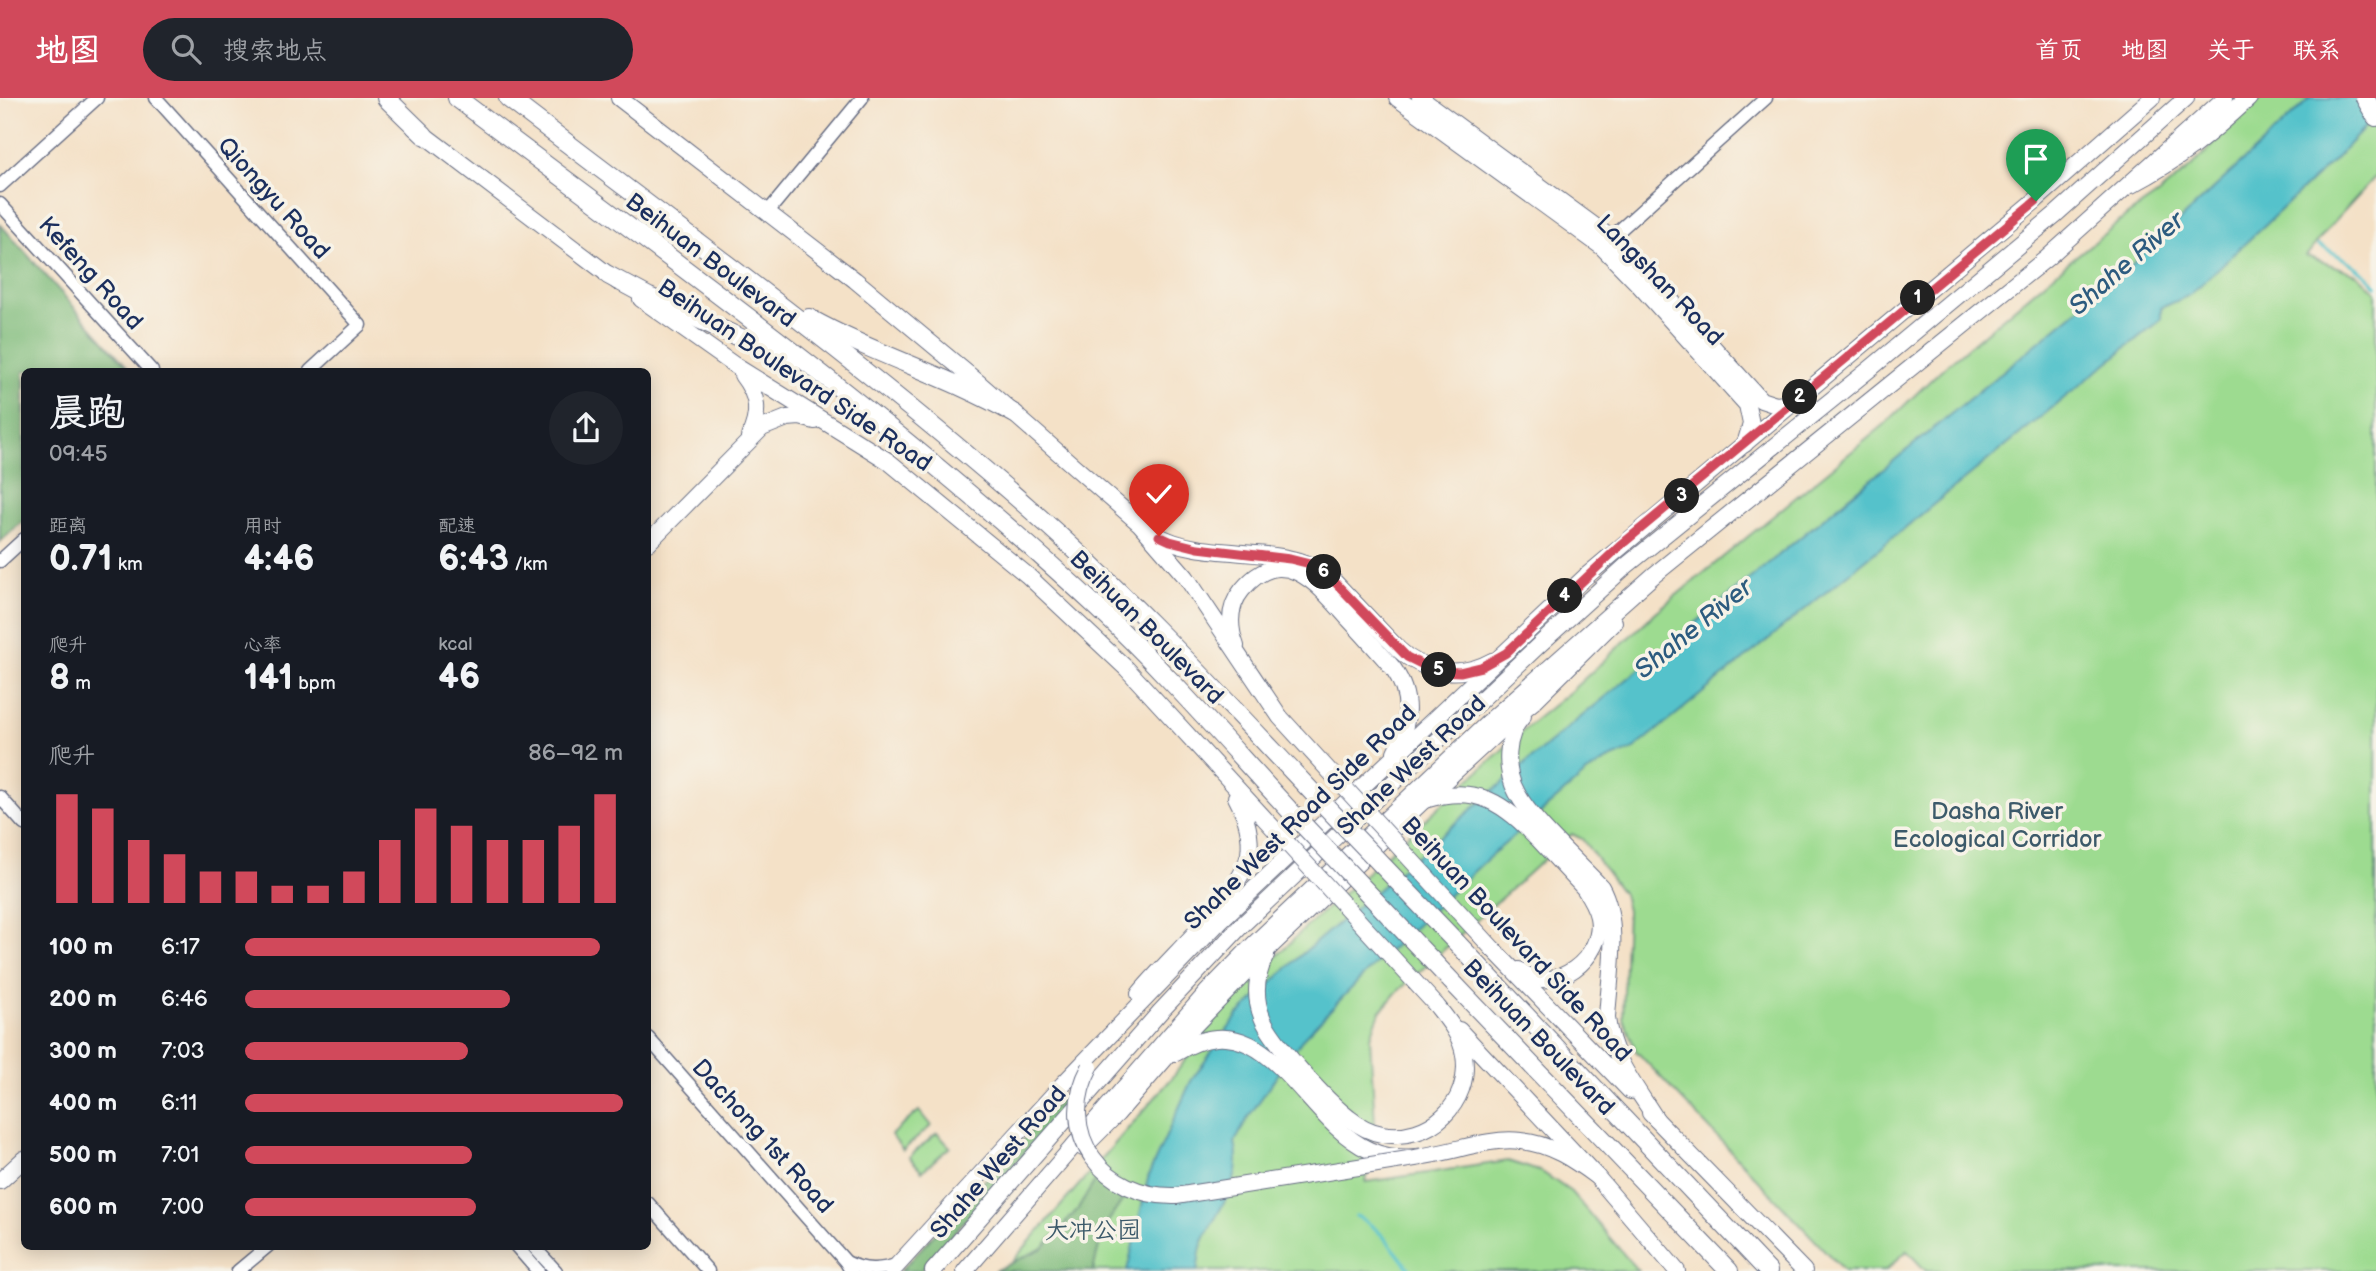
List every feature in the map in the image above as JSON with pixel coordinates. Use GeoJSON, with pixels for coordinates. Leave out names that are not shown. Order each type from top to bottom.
{"type":"FeatureCollection","features":[{"type":"Feature","properties":{"kind":"highway"},"geometry":{"type":"LineString","coordinates":[[386,98],[424,135]]}},
{"type":"Feature","properties":{"kind":"highway","name":"Beihuan Boulevard"},"geometry":{"type":"LineString","coordinates":[[457,98],[828,379],[965,491],[1100,610],[1166,676],[1293,814],[1729,1271]]}},
{"type":"Feature","properties":{"kind":"highway","name":"Beihuan Boulevard"},"geometry":{"type":"LineString","coordinates":[[508,98],[871,377],[1031,510],[1182,655],[1768,1271]]}},
{"type":"Feature","properties":{"kind":"highway"},"geometry":{"type":"LineString","coordinates":[[2131,184],[2192,148],[2248,98]]}},
{"type":"Feature","properties":{"kind":"highway"},"geometry":{"type":"LineString","coordinates":[[2365,98],[2376,117]]}},
{"type":"Feature","properties":{"kind":"highway"},"geometry":{"type":"LineString","coordinates":[[608,275],[649,297],[828,379]]}},
{"type":"Feature","properties":{"kind":"highway"},"geometry":{"type":"LineString","coordinates":[[744,279],[825,327],[966,387],[1015,414]]}},
{"type":"Feature","properties":{"kind":"main road","name":"Beihuan Boulevard Side Road"},"geometry":{"type":"LineString","coordinates":[[378,98],[608,275],[737,367],[838,428],[908,476],[1027,575],[1127,669],[1597,1177],[1677,1271]]}},
{"type":"Feature","properties":{"kind":"main road","name":"Beihuan Boulevard Side Road"},"geometry":{"type":"LineString","coordinates":[[619,98],[855,280],[1015,414],[1140,524],[1186,577],[1280,717],[1493,949],[1804,1271]]}},
{"type":"Feature","properties":{"kind":"main road","name":"Langshan Road"},"geometry":{"type":"LineString","coordinates":[[1397,98],[1602,247],[1747,405],[1751,424],[1745,444]]}},
{"type":"Feature","properties":{"kind":"main road","name":"Langshan Road"},"geometry":{"type":"LineString","coordinates":[[1420,98],[1611,238],[1649,276],[1754,394],[1771,404],[1793,403]]}},
{"type":"Feature","properties":{"kind":"main road","name":"Shahe West Road Side Road"},"geometry":{"type":"LineString","coordinates":[[895,1267],[1063,1084],[1122,1026],[1221,920],[1602,562],[2036,201],[2152,98]]}},
{"type":"Feature","properties":{"kind":"main road","name":"Shahe West Road"},"geometry":{"type":"LineString","coordinates":[[933,1271],[1160,1012],[1240,927],[1528,654],[1642,553],[1839,394],[2097,179],[2186,98]]}},
{"type":"Feature","properties":{"kind":"main road"},"geometry":{"type":"LineString","coordinates":[[2156,162],[2171,138],[2211,98]]}},
{"type":"Feature","properties":{"kind":"main road","name":"Shahe West Road"},"geometry":{"type":"LineString","coordinates":[[965,1271],[1177,1025],[1254,944],[1493,718],[1654,575],[2047,257],[2225,98]]}},
{"type":"Feature","properties":{"kind":"main road"},"geometry":{"type":"LineString","coordinates":[[1928,354],[1954,322],[2010,275],[2011,269],[2007,263],[1994,263]]}},
{"type":"Feature","properties":{"kind":"main road"},"geometry":{"type":"LineString","coordinates":[[1864,342],[1979,277]]}},
{"type":"Feature","properties":{"kind":"main road"},"geometry":{"type":"LineString","coordinates":[[737,367],[750,384],[758,407],[747,442]]}},
{"type":"Feature","properties":{"kind":"main road"},"geometry":{"type":"LineString","coordinates":[[651,540],[762,428],[787,418],[800,417],[838,428]]}},
{"type":"Feature","properties":{"kind":"main road"},"geometry":{"type":"LineString","coordinates":[[1642,553],[1722,463]]}},
{"type":"Feature","properties":{"kind":"main road"},"geometry":{"type":"LineString","coordinates":[[1140,524],[1170,541],[1184,545],[1299,561],[1319,568],[1323,580],[1392,654],[1401,679],[1408,706],[1407,722],[1386,766]]}},
{"type":"Feature","properties":{"kind":"main road"},"geometry":{"type":"LineString","coordinates":[[1244,664],[1232,631],[1231,617],[1234,602],[1248,584],[1269,570],[1284,569],[1323,580]]}},
{"type":"Feature","properties":{"kind":"main road"},"geometry":{"type":"LineString","coordinates":[[1036,1189],[1093,1139],[1271,946],[1423,801],[1533,702],[1602,635],[1654,575]]}},
{"type":"Feature","properties":{"kind":"main road"},"geometry":{"type":"LineString","coordinates":[[1392,654],[1407,657],[1429,668],[1451,671],[1481,667],[1506,653]]}},
{"type":"Feature","properties":{"kind":"main road"},"geometry":{"type":"LineString","coordinates":[[1493,949],[1523,974],[1537,978],[1559,976],[1577,967],[1592,950],[1598,928],[1589,884],[1517,794],[1511,776],[1508,759],[1514,730],[1533,702]]}},
{"type":"Feature","properties":{"kind":"main road"},"geometry":{"type":"LineString","coordinates":[[1063,1084],[1157,972],[1238,882],[1249,853],[1248,823],[1222,774]]}},
{"type":"Feature","properties":{"kind":"main road"},"geometry":{"type":"LineString","coordinates":[[1423,801],[1448,794],[1482,797],[1507,808],[1606,897],[1612,920],[1607,1018],[1611,1041],[1656,1119]]}},
{"type":"Feature","properties":{"kind":"main road"},"geometry":{"type":"LineString","coordinates":[[1271,946],[1261,965],[1258,980],[1258,1002],[1265,1025],[1273,1038],[1352,1120],[1372,1132],[1404,1135],[1424,1130],[1434,1125],[1451,1109],[1461,1091],[1465,1079],[1464,1054],[1454,1028],[1436,1005]]}},
{"type":"Feature","properties":{"kind":"main road"},"geometry":{"type":"LineString","coordinates":[[1122,1026],[1090,1067],[1084,1080],[1079,1100],[1081,1133],[1100,1168],[1133,1190],[1176,1196],[1421,1157],[1505,1140],[1536,1143],[1565,1155],[1597,1177]]}},
{"type":"Feature","properties":{"kind":"main road"},"geometry":{"type":"LineString","coordinates":[[1162,1062],[1198,1041],[1221,1037],[1254,1046],[1274,1060],[1349,1139],[1385,1156],[1421,1157]]}},
{"type":"Feature","properties":{"kind":"main road"},"geometry":{"type":"LineString","coordinates":[[0,1167],[21,1148]]}},
{"type":"Feature","properties":{"kind":"main road"},"geometry":{"type":"LineString","coordinates":[[0,1181],[21,1162]]}},
{"type":"Feature","properties":{"kind":"street"},"geometry":{"type":"LineString","coordinates":[[0,186],[97,98]]}},
{"type":"Feature","properties":{"kind":"street","name":"Qiongyu Road"},"geometry":{"type":"LineString","coordinates":[[156,98],[360,326],[313,368]]}},
{"type":"Feature","properties":{"kind":"street"},"geometry":{"type":"LineString","coordinates":[[767,213],[862,98]]}},
{"type":"Feature","properties":{"kind":"street"},"geometry":{"type":"LineString","coordinates":[[1611,238],[1766,98]]}},
{"type":"Feature","properties":{"kind":"street","name":"Kefeng Road"},"geometry":{"type":"LineString","coordinates":[[0,204],[149,368]]}},
{"type":"Feature","properties":{"kind":"street"},"geometry":{"type":"LineString","coordinates":[[0,561],[21,542]]}},
{"type":"Feature","properties":{"kind":"street"},"geometry":{"type":"LineString","coordinates":[[0,797],[21,821]]}},
{"type":"Feature","properties":{"kind":"street","name":"Dachong 1st Road"},"geometry":{"type":"LineString","coordinates":[[651,1041],[849,1266],[873,1270],[895,1267]]}},
{"type":"Feature","properties":{"kind":"street"},"geometry":{"type":"LineString","coordinates":[[651,1206],[708,1271]]}},
{"type":"Feature","properties":{"kind":"street"},"geometry":{"type":"LineString","coordinates":[[238,1271],[263,1250]]}},
{"type":"Feature","properties":{"kind":"street"},"geometry":{"type":"LineString","coordinates":[[520,1250],[538,1271]]}},
{"type":"Feature","properties":{"kind":"street"},"geometry":{"type":"LineString","coordinates":[[537,1250],[555,1271]]}},
{"type":"Feature","properties":{"kind":"green space","name":"Dasha River Ecological Corridor"},"geometry":{"type":"Polygon","coordinates":[[[2260,98],[2376,98],[2376,176],[2306,256],[2357,274],[2376,292],[2376,1271],[1926,1271],[1907,1251],[1885,1271],[1844,1271],[1636,1051],[1623,1018],[1627,911],[1623,894],[1582,839],[1572,834],[1396,993],[1380,1012],[1370,1038],[1375,1124],[1366,1182],[1508,1161],[1542,1172],[1571,1192],[1638,1271],[1004,1271],[1172,1078],[1211,1025],[1304,929],[1656,612],[1884,425],[1941,370],[2070,261],[2190,168],[2260,98]]]}},
{"type":"Feature","properties":{"kind":"green space"},"geometry":{"type":"Polygon","coordinates":[[[0,224],[128,368],[21,368],[21,523],[0,542],[0,224]]]}},
{"type":"Feature","properties":{"kind":"green space"},"geometry":{"type":"Polygon","coordinates":[[[1076,1083],[1072,1100],[920,1271],[900,1271],[1076,1083]]]}},
{"type":"Feature","properties":{"kind":"green space"},"geometry":{"type":"Polygon","coordinates":[[[919,1111],[931,1126],[903,1150],[891,1135],[919,1111]]]}},
{"type":"Feature","properties":{"kind":"green space"},"geometry":{"type":"Polygon","coordinates":[[[937,1133],[950,1147],[922,1171],[909,1157],[937,1133]]]}},
{"type":"Feature","properties":{"kind":"green space","name":"大冲公园"},"geometry":{"type":"Polygon","coordinates":[[[1096,1179],[1126,1195],[1103,1229],[1093,1271],[994,1271],[1043,1248],[1078,1209],[1096,1179]]]}},
{"type":"Feature","properties":{"kind":"water","name":"Shahe River"},"geometry":{"type":"Polygon","coordinates":[[[2311,98],[2376,98],[2376,116],[2333,161],[2190,295],[2161,308],[2161,319],[1634,749],[1605,761],[1584,775],[1485,861],[1373,966],[1304,1037],[1249,1116],[1235,1142],[1237,1157],[1233,1184],[1202,1244],[1197,1271],[1127,1271],[1149,1174],[1191,1081],[1238,1015],[1302,954],[1548,744],[2124,272],[2311,98]]]}},
{"type":"Feature","properties":{"kind":"waterway"},"geometry":{"type":"LineString","coordinates":[[2319,245],[2357,268],[2376,286]]}},
{"type":"Feature","properties":{"kind":"waterway"},"geometry":{"type":"LineString","coordinates":[[1356,1216],[1380,1233],[1411,1271]]}},
{"type":"Feature","properties":{"kind":"route"},"geometry":{"type":"LineString","coordinates":[[1159,536],[1198,548],[1290,559],[1310,564],[1328,575],[1398,649],[1418,664],[1440,671],[1460,672],[1481,667],[1506,653],[1621,545],[2036,201]]}}]}
